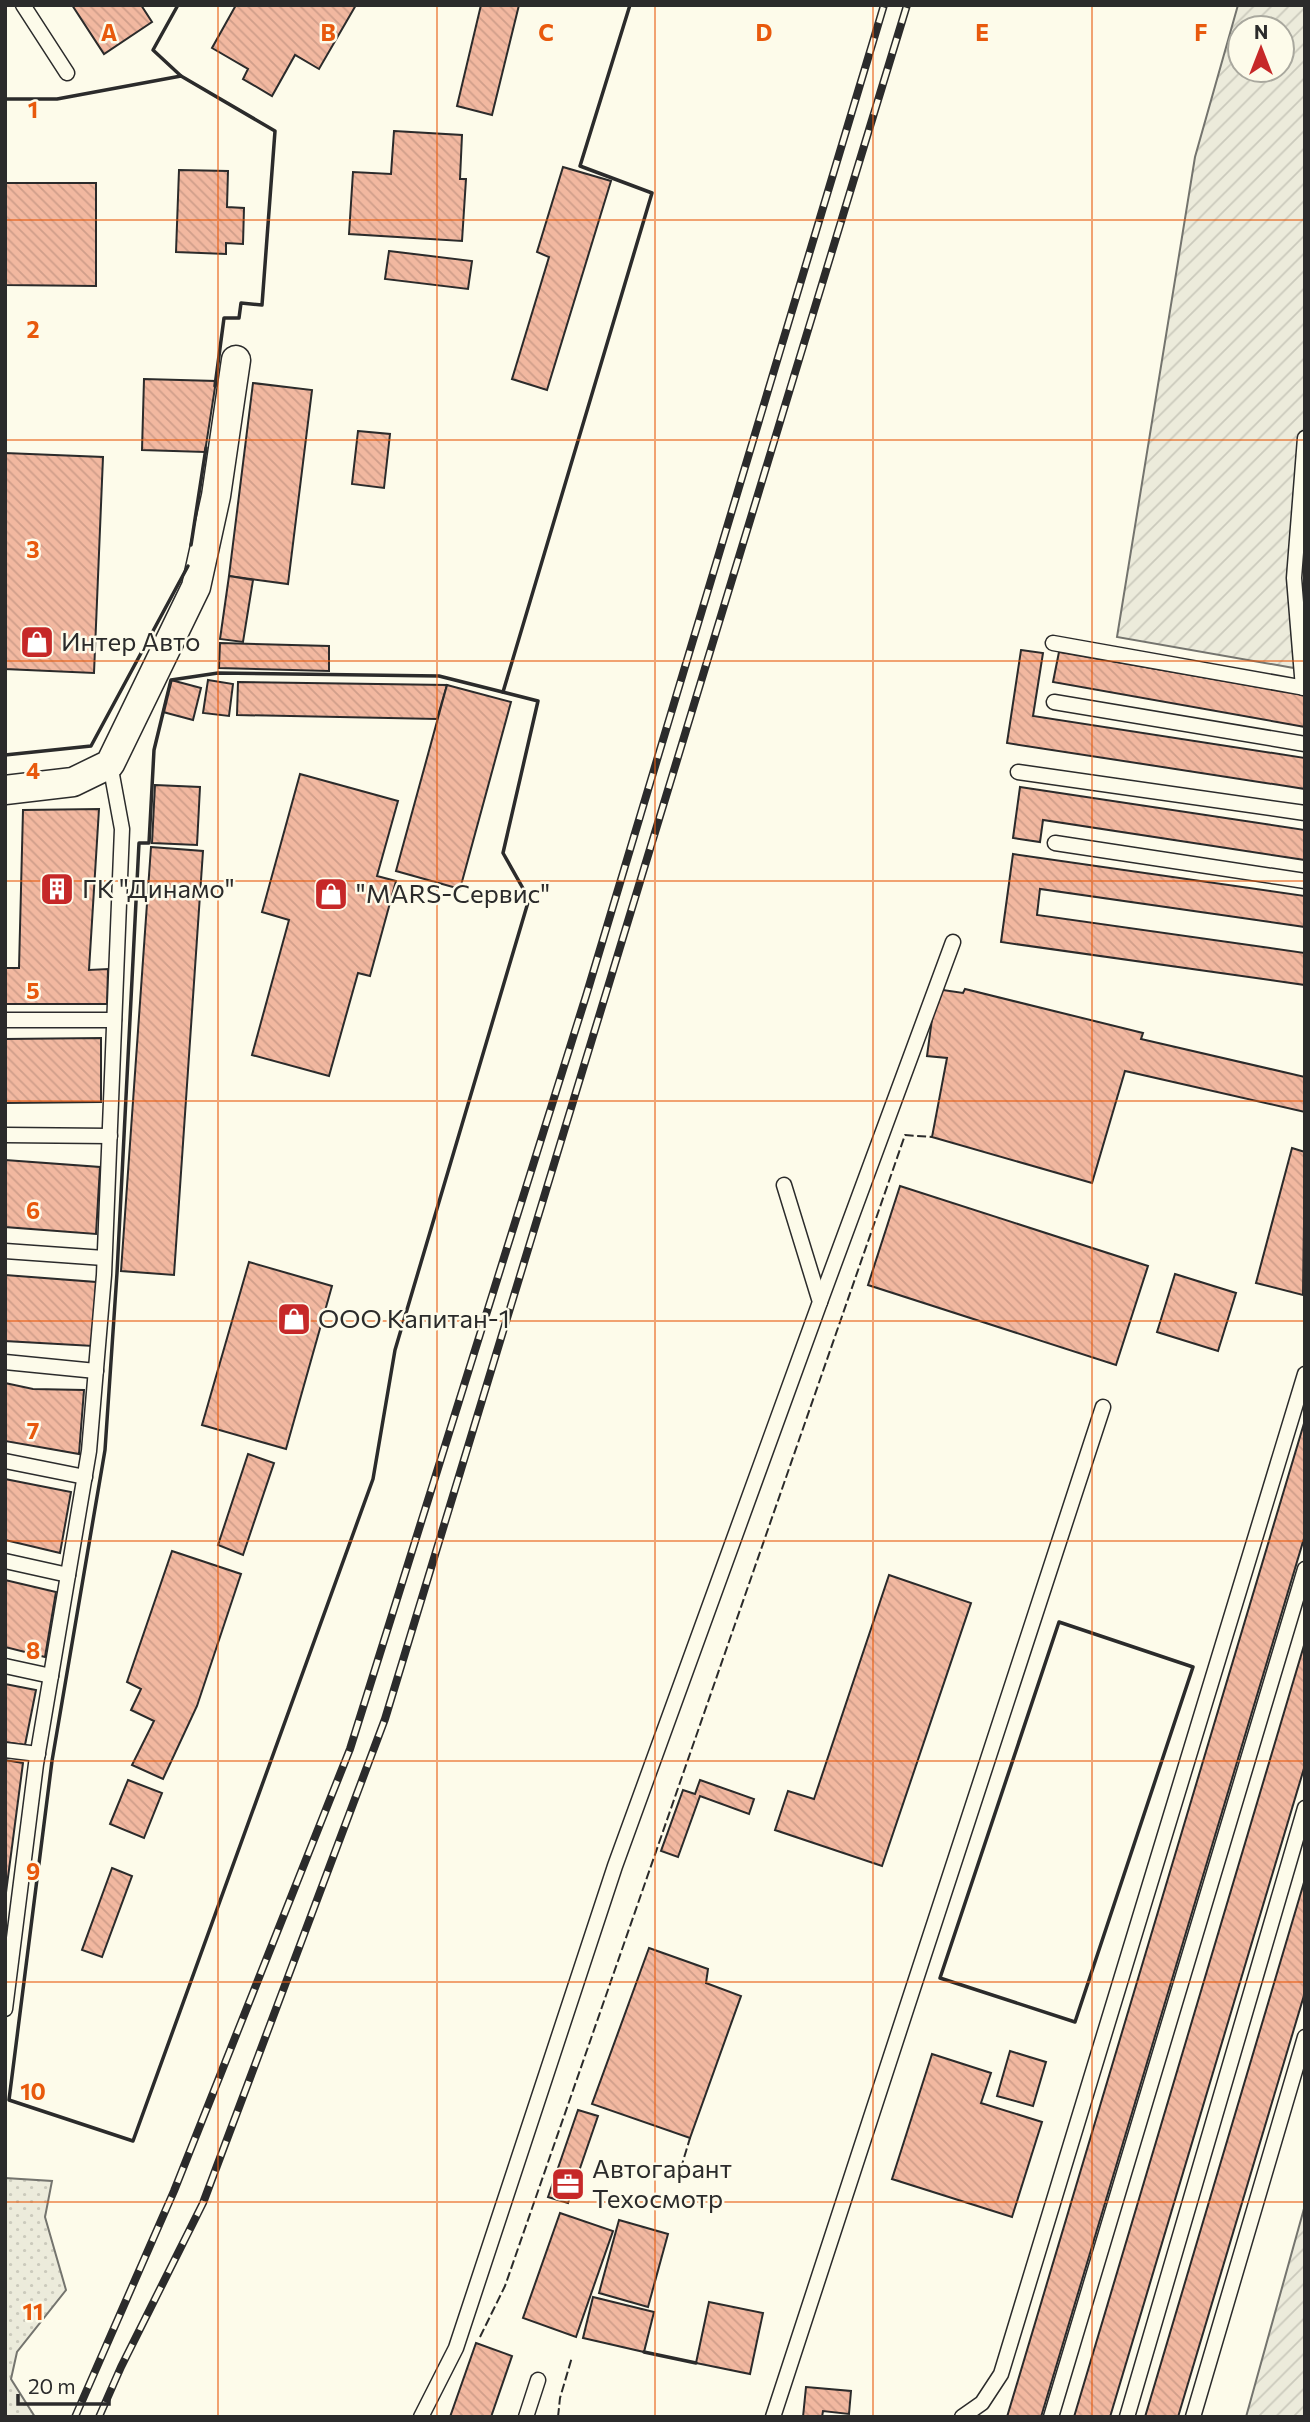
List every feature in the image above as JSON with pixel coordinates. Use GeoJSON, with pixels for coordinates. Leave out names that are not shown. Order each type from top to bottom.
{"type":"FeatureCollection","features":[{"type":"Feature","properties":{"kind":"street"},"geometry":{"type":"LineString","coordinates":[[5,790],[73,782],[110,764],[196,587],[216,496],[236,360]]}},
{"type":"Feature","properties":{"kind":"lane"},"geometry":{"type":"LineString","coordinates":[[23,5],[67,73]]}},
{"type":"Feature","properties":{"kind":"lane"},"geometry":{"type":"LineString","coordinates":[[1053,643],[1304,688],[1294,578],[1305,438]]}},
{"type":"Feature","properties":{"kind":"lane"},"geometry":{"type":"LineString","coordinates":[[1054,702],[1305,744]]}},
{"type":"Feature","properties":{"kind":"lane"},"geometry":{"type":"LineString","coordinates":[[5,2009],[38,1754],[89,1451],[96,1371],[110,1136],[122,829],[110,764]]}},
{"type":"Feature","properties":{"kind":"lane"},"geometry":{"type":"LineString","coordinates":[[1018,772],[1305,813]]}},
{"type":"Feature","properties":{"kind":"lane"},"geometry":{"type":"LineString","coordinates":[[1055,844],[1305,881]]}},
{"type":"Feature","properties":{"kind":"lane"},"geometry":{"type":"LineString","coordinates":[[421,2417],[456,2348],[615,1866],[953,942]]}},
{"type":"Feature","properties":{"kind":"lane"},"geometry":{"type":"LineString","coordinates":[[5,1020],[114,1020]]}},
{"type":"Feature","properties":{"kind":"lane"},"geometry":{"type":"LineString","coordinates":[[5,1135],[110,1136]]}},
{"type":"Feature","properties":{"kind":"lane"},"geometry":{"type":"LineString","coordinates":[[784,1185],[820,1302]]}},
{"type":"Feature","properties":{"kind":"lane"},"geometry":{"type":"LineString","coordinates":[[5,1251],[104,1258]]}},
{"type":"Feature","properties":{"kind":"lane"},"geometry":{"type":"LineString","coordinates":[[5,1363],[96,1371]]}},
{"type":"Feature","properties":{"kind":"lane"},"geometry":{"type":"LineString","coordinates":[[962,2417],[982,2403],[1001,2374],[1305,1374]]}},
{"type":"Feature","properties":{"kind":"lane"},"geometry":{"type":"LineString","coordinates":[[773,2417],[1103,1407]]}},
{"type":"Feature","properties":{"kind":"lane"},"geometry":{"type":"LineString","coordinates":[[5,1461],[85,1477]]}},
{"type":"Feature","properties":{"kind":"lane"},"geometry":{"type":"LineString","coordinates":[[5,1561],[68,1575]]}},
{"type":"Feature","properties":{"kind":"lane"},"geometry":{"type":"LineString","coordinates":[[1051,2417],[1305,1569]]}},
{"type":"Feature","properties":{"kind":"lane"},"geometry":{"type":"LineString","coordinates":[[5,1666],[51,1676]]}},
{"type":"Feature","properties":{"kind":"lane"},"geometry":{"type":"LineString","coordinates":[[5,1750],[38,1754]]}},
{"type":"Feature","properties":{"kind":"lane"},"geometry":{"type":"LineString","coordinates":[[1127,2417],[1305,1808]]}},
{"type":"Feature","properties":{"kind":"lane"},"geometry":{"type":"LineString","coordinates":[[1193,2417],[1305,2038]]}},
{"type":"Feature","properties":{"kind":"lane"},"geometry":{"type":"LineString","coordinates":[[526,2417],[538,2380]]}},
{"type":"Feature","properties":{"kind":"shaded area"},"geometry":{"type":"Polygon","coordinates":[[[1238,5],[1305,5],[1305,670],[1117,637],[1195,157],[1226,47],[1226,84],[1296,84],[1296,14],[1235,14],[1238,5]]]}},
{"type":"Feature","properties":{"kind":"shaded area"},"geometry":{"type":"Polygon","coordinates":[[[5,2178],[52,2181],[45,2217],[66,2290],[17,2352],[11,2379],[35,2417],[5,2417],[5,2178]]]}},
{"type":"Feature","properties":{"kind":"shaded area"},"geometry":{"type":"Polygon","coordinates":[[[1305,2205],[1305,2417],[1246,2417],[1305,2205]]]}},
{"type":"Feature","properties":{"kind":"building"},"geometry":{"type":"Polygon","coordinates":[[[72,5],[141,5],[152,22],[104,54],[72,5]]]}},
{"type":"Feature","properties":{"kind":"building"},"geometry":{"type":"Polygon","coordinates":[[[236,5],[356,5],[319,69],[295,55],[272,96],[243,79],[248,69],[212,48],[236,5]]]}},
{"type":"Feature","properties":{"kind":"building"},"geometry":{"type":"Polygon","coordinates":[[[481,5],[519,5],[492,115],[457,106],[481,5]]]}},
{"type":"Feature","properties":{"kind":"building"},"geometry":{"type":"Polygon","coordinates":[[[394,131],[462,135],[460,179],[466,179],[462,241],[349,234],[353,172],[391,174],[394,131]]]}},
{"type":"Feature","properties":{"kind":"building"},"geometry":{"type":"Polygon","coordinates":[[[563,167],[611,181],[547,390],[512,379],[549,257],[537,252],[563,167]]]}},
{"type":"Feature","properties":{"kind":"building"},"geometry":{"type":"Polygon","coordinates":[[[179,170],[228,171],[227,207],[244,208],[243,244],[226,243],[226,254],[176,252],[179,170]]]}},
{"type":"Feature","properties":{"kind":"building"},"geometry":{"type":"Polygon","coordinates":[[[5,183],[96,183],[96,286],[5,285],[5,183]]]}},
{"type":"Feature","properties":{"kind":"building"},"geometry":{"type":"Polygon","coordinates":[[[389,251],[472,261],[468,289],[385,279],[389,251]]]}},
{"type":"Feature","properties":{"kind":"building"},"geometry":{"type":"Polygon","coordinates":[[[144,379],[216,381],[205,452],[142,450],[144,379]]]}},
{"type":"Feature","properties":{"kind":"building"},"geometry":{"type":"Polygon","coordinates":[[[253,383],[312,390],[288,584],[229,576],[253,383]]]}},
{"type":"Feature","properties":{"kind":"building"},"geometry":{"type":"Polygon","coordinates":[[[358,431],[390,434],[384,488],[352,484],[358,431]]]}},
{"type":"Feature","properties":{"kind":"building"},"geometry":{"type":"Polygon","coordinates":[[[5,453],[103,457],[94,673],[5,669],[5,453]]]}},
{"type":"Feature","properties":{"kind":"building"},"geometry":{"type":"Polygon","coordinates":[[[229,576],[253,580],[243,642],[220,639],[229,576]]]}},
{"type":"Feature","properties":{"kind":"building"},"geometry":{"type":"Polygon","coordinates":[[[220,643],[329,646],[329,671],[219,668],[220,643]]]}},
{"type":"Feature","properties":{"kind":"building"},"geometry":{"type":"Polygon","coordinates":[[[1021,650],[1043,653],[1033,716],[1305,758],[1305,789],[1007,743],[1021,650]]]}},
{"type":"Feature","properties":{"kind":"building"},"geometry":{"type":"Polygon","coordinates":[[[1059,652],[1305,695],[1305,727],[1053,682],[1059,652]]]}},
{"type":"Feature","properties":{"kind":"building"},"geometry":{"type":"Polygon","coordinates":[[[171,680],[201,688],[193,720],[163,712],[171,680]]]}},
{"type":"Feature","properties":{"kind":"building"},"geometry":{"type":"Polygon","coordinates":[[[208,680],[233,684],[229,716],[203,713],[208,680]]]}},
{"type":"Feature","properties":{"kind":"building"},"geometry":{"type":"Polygon","coordinates":[[[238,682],[447,685],[437,719],[237,715],[238,682]]]}},
{"type":"Feature","properties":{"kind":"building"},"geometry":{"type":"Polygon","coordinates":[[[447,685],[511,702],[460,889],[396,871],[447,685]]]}},
{"type":"Feature","properties":{"kind":"building"},"geometry":{"type":"Polygon","coordinates":[[[300,774],[398,801],[377,876],[396,881],[370,976],[358,973],[329,1076],[252,1055],[289,920],[262,912],[300,774]]]}},
{"type":"Feature","properties":{"kind":"building"},"geometry":{"type":"Polygon","coordinates":[[[155,785],[200,787],[197,845],[152,843],[155,785]]]}},
{"type":"Feature","properties":{"kind":"building"},"geometry":{"type":"Polygon","coordinates":[[[1020,787],[1305,830],[1305,860],[1043,820],[1040,842],[1013,838],[1020,787]]]}},
{"type":"Feature","properties":{"kind":"building","name":"ГК \"Динамо\""},"geometry":{"type":"Polygon","coordinates":[[[99,809],[89,970],[108,969],[107,1004],[5,1004],[5,968],[19,968],[23,810],[99,809]]]}},
{"type":"Feature","properties":{"kind":"building"},"geometry":{"type":"Polygon","coordinates":[[[151,847],[203,851],[174,1275],[121,1271],[151,847]]]}},
{"type":"Feature","properties":{"kind":"building"},"geometry":{"type":"Polygon","coordinates":[[[1013,854],[1305,896],[1305,927],[1040,889],[1037,915],[1305,953],[1305,985],[1001,942],[1013,854]]]}},
{"type":"Feature","properties":{"kind":"building"},"geometry":{"type":"Polygon","coordinates":[[[936,989],[963,993],[965,989],[1143,1033],[1141,1039],[1305,1077],[1305,1112],[1125,1071],[1092,1183],[932,1137],[947,1058],[927,1056],[936,989]]]}},
{"type":"Feature","properties":{"kind":"building"},"geometry":{"type":"Polygon","coordinates":[[[101,1038],[101,1102],[5,1103],[5,1039],[101,1038]]]}},
{"type":"Feature","properties":{"kind":"building"},"geometry":{"type":"Polygon","coordinates":[[[1292,1148],[1305,1152],[1303,1295],[1256,1283],[1292,1148]]]}},
{"type":"Feature","properties":{"kind":"building"},"geometry":{"type":"Polygon","coordinates":[[[5,1160],[100,1167],[96,1234],[5,1227],[5,1160]]]}},
{"type":"Feature","properties":{"kind":"building"},"geometry":{"type":"Polygon","coordinates":[[[900,1186],[1148,1266],[1116,1365],[868,1285],[900,1186]]]}},
{"type":"Feature","properties":{"kind":"building"},"geometry":{"type":"Polygon","coordinates":[[[249,1262],[332,1286],[286,1449],[202,1425],[249,1262]]]}},
{"type":"Feature","properties":{"kind":"building"},"geometry":{"type":"Polygon","coordinates":[[[1175,1274],[1236,1293],[1218,1351],[1157,1332],[1175,1274]]]}},
{"type":"Feature","properties":{"kind":"building"},"geometry":{"type":"Polygon","coordinates":[[[5,1275],[96,1282],[93,1346],[5,1341],[5,1275]]]}},
{"type":"Feature","properties":{"kind":"building"},"geometry":{"type":"Polygon","coordinates":[[[5,1383],[33,1389],[84,1390],[79,1454],[5,1441],[5,1383]]]}},
{"type":"Feature","properties":{"kind":"building"},"geometry":{"type":"Polygon","coordinates":[[[1305,1420],[1305,1535],[1041,2417],[1007,2417],[1305,1420]]]}},
{"type":"Feature","properties":{"kind":"building"},"geometry":{"type":"Polygon","coordinates":[[[248,1454],[274,1463],[243,1555],[218,1545],[248,1454]]]}},
{"type":"Feature","properties":{"kind":"building"},"geometry":{"type":"Polygon","coordinates":[[[5,1479],[71,1492],[60,1553],[5,1540],[5,1479]]]}},
{"type":"Feature","properties":{"kind":"building"},"geometry":{"type":"Polygon","coordinates":[[[172,1551],[241,1574],[197,1706],[163,1779],[132,1765],[154,1721],[131,1710],[141,1689],[127,1682],[172,1551]]]}},
{"type":"Feature","properties":{"kind":"building"},"geometry":{"type":"Polygon","coordinates":[[[889,1575],[971,1603],[882,1866],[775,1830],[788,1791],[814,1799],[889,1575]]]}},
{"type":"Feature","properties":{"kind":"building"},"geometry":{"type":"Polygon","coordinates":[[[5,1580],[56,1592],[45,1657],[5,1647],[5,1580]]]}},
{"type":"Feature","properties":{"kind":"building"},"geometry":{"type":"Polygon","coordinates":[[[1305,1642],[1305,1765],[1110,2417],[1074,2417],[1305,1642]]]}},
{"type":"Feature","properties":{"kind":"building"},"geometry":{"type":"Polygon","coordinates":[[[5,1684],[36,1690],[25,1745],[5,1742],[5,1684]]]}},
{"type":"Feature","properties":{"kind":"building"},"geometry":{"type":"Polygon","coordinates":[[[5,1760],[23,1763],[5,1900],[5,1760]]]}},
{"type":"Feature","properties":{"kind":"building"},"geometry":{"type":"Polygon","coordinates":[[[128,1780],[162,1793],[144,1838],[110,1824],[128,1780]]]}},
{"type":"Feature","properties":{"kind":"building"},"geometry":{"type":"Polygon","coordinates":[[[700,1780],[754,1799],[749,1814],[700,1796],[678,1857],[661,1851],[683,1790],[695,1794],[700,1780]]]}},
{"type":"Feature","properties":{"kind":"building"},"geometry":{"type":"Polygon","coordinates":[[[112,1868],[132,1876],[102,1957],[82,1950],[112,1868]]]}},
{"type":"Feature","properties":{"kind":"building"},"geometry":{"type":"Polygon","coordinates":[[[1305,1879],[1305,1992],[1178,2417],[1145,2417],[1305,1879]]]}},
{"type":"Feature","properties":{"kind":"building"},"geometry":{"type":"Polygon","coordinates":[[[649,1948],[708,1969],[706,1983],[741,1996],[690,2138],[592,2104],[649,1948]]]}},
{"type":"Feature","properties":{"kind":"building"},"geometry":{"type":"Polygon","coordinates":[[[1010,2051],[1046,2062],[1033,2106],[997,2096],[1010,2051]]]}},
{"type":"Feature","properties":{"kind":"building"},"geometry":{"type":"Polygon","coordinates":[[[932,2054],[991,2073],[981,2103],[1042,2122],[1012,2217],[892,2179],[932,2054]]]}},
{"type":"Feature","properties":{"kind":"building"},"geometry":{"type":"Polygon","coordinates":[[[578,2110],[598,2116],[568,2203],[548,2197],[578,2110]]]}},
{"type":"Feature","properties":{"kind":"building"},"geometry":{"type":"Polygon","coordinates":[[[560,2213],[613,2231],[576,2337],[523,2318],[560,2213]]]}},
{"type":"Feature","properties":{"kind":"building"},"geometry":{"type":"Polygon","coordinates":[[[619,2220],[668,2234],[648,2307],[599,2293],[619,2220]]]}},
{"type":"Feature","properties":{"kind":"building"},"geometry":{"type":"Polygon","coordinates":[[[593,2297],[654,2312],[644,2352],[583,2338],[593,2297]]]}},
{"type":"Feature","properties":{"kind":"building"},"geometry":{"type":"Polygon","coordinates":[[[709,2302],[763,2313],[750,2374],[696,2363],[709,2302]]]}},
{"type":"Feature","properties":{"kind":"building"},"geometry":{"type":"Polygon","coordinates":[[[476,2343],[512,2356],[491,2417],[450,2417],[476,2343]]]}},
{"type":"Feature","properties":{"kind":"building"},"geometry":{"type":"Polygon","coordinates":[[[806,2387],[851,2391],[849,2414],[823,2411],[822,2417],[803,2417],[806,2387]]]}},
{"type":"Feature","properties":{"kind":"railway"},"geometry":{"type":"LineString","coordinates":[[75,2417],[174,2191],[350,1749],[586,996],[884,5]]}},
{"type":"Feature","properties":{"kind":"railway"},"geometry":{"type":"LineString","coordinates":[[99,2417],[203,2203],[385,1719],[907,5]]}},
{"type":"Feature","properties":{"kind":"fence"},"geometry":{"type":"LineString","coordinates":[[480,2337],[505,2286],[905,1135],[932,1137]]}},
{"type":"Feature","properties":{"kind":"fence"},"geometry":{"type":"LineString","coordinates":[[677,2181],[690,2138]]}},
{"type":"Feature","properties":{"kind":"fence"},"geometry":{"type":"LineString","coordinates":[[558,2417],[560,2398],[572,2357]]}},
{"type":"Feature","properties":{"kind":"wall"},"geometry":{"type":"LineString","coordinates":[[178,5],[153,50],[181,76]]}},
{"type":"Feature","properties":{"kind":"wall"},"geometry":{"type":"LineString","coordinates":[[503,692],[652,193],[580,166],[630,5]]}},
{"type":"Feature","properties":{"kind":"wall"},"geometry":{"type":"LineString","coordinates":[[5,99],[57,99],[181,76],[275,131],[262,305],[241,303],[239,318],[224,318],[215,386]]}},
{"type":"Feature","properties":{"kind":"wall"},"geometry":{"type":"LineString","coordinates":[[191,545],[206,448]]}},
{"type":"Feature","properties":{"kind":"wall"},"geometry":{"type":"LineString","coordinates":[[5,755],[91,746],[188,566]]}},
{"type":"Feature","properties":{"kind":"wall"},"geometry":{"type":"LineString","coordinates":[[218,673],[439,676],[538,701],[503,853],[529,899],[395,1350],[373,1479],[133,2141],[9,2100],[52,1761],[105,1450],[139,843],[149,843],[154,750],[171,680],[218,673]]}},
{"type":"Feature","properties":{"kind":"wall"},"geometry":{"type":"LineString","coordinates":[[1059,1622],[1193,1667],[1075,2022],[940,1978],[1059,1622]]}},
{"type":"Feature","properties":{"kind":"wall"},"geometry":{"type":"LineString","coordinates":[[644,2352],[696,2363]]}},
{"type":"Feature","properties":{"kind":"place","name":"Интер Авто"},"geometry":{"type":"Point","coordinates":[37,642]}},
{"type":"Feature","properties":{"kind":"place","name":"ГК \"Динамо\""},"geometry":{"type":"Point","coordinates":[57,889]}},
{"type":"Feature","properties":{"kind":"place","name":"\"MARS-Сервис\""},"geometry":{"type":"Point","coordinates":[331,894]}},
{"type":"Feature","properties":{"kind":"place","name":"ООО Капитан-1"},"geometry":{"type":"Point","coordinates":[294,1319]}},
{"type":"Feature","properties":{"kind":"place","name":"Автогарант Техосмотр"},"geometry":{"type":"Point","coordinates":[568,2184]}}]}
